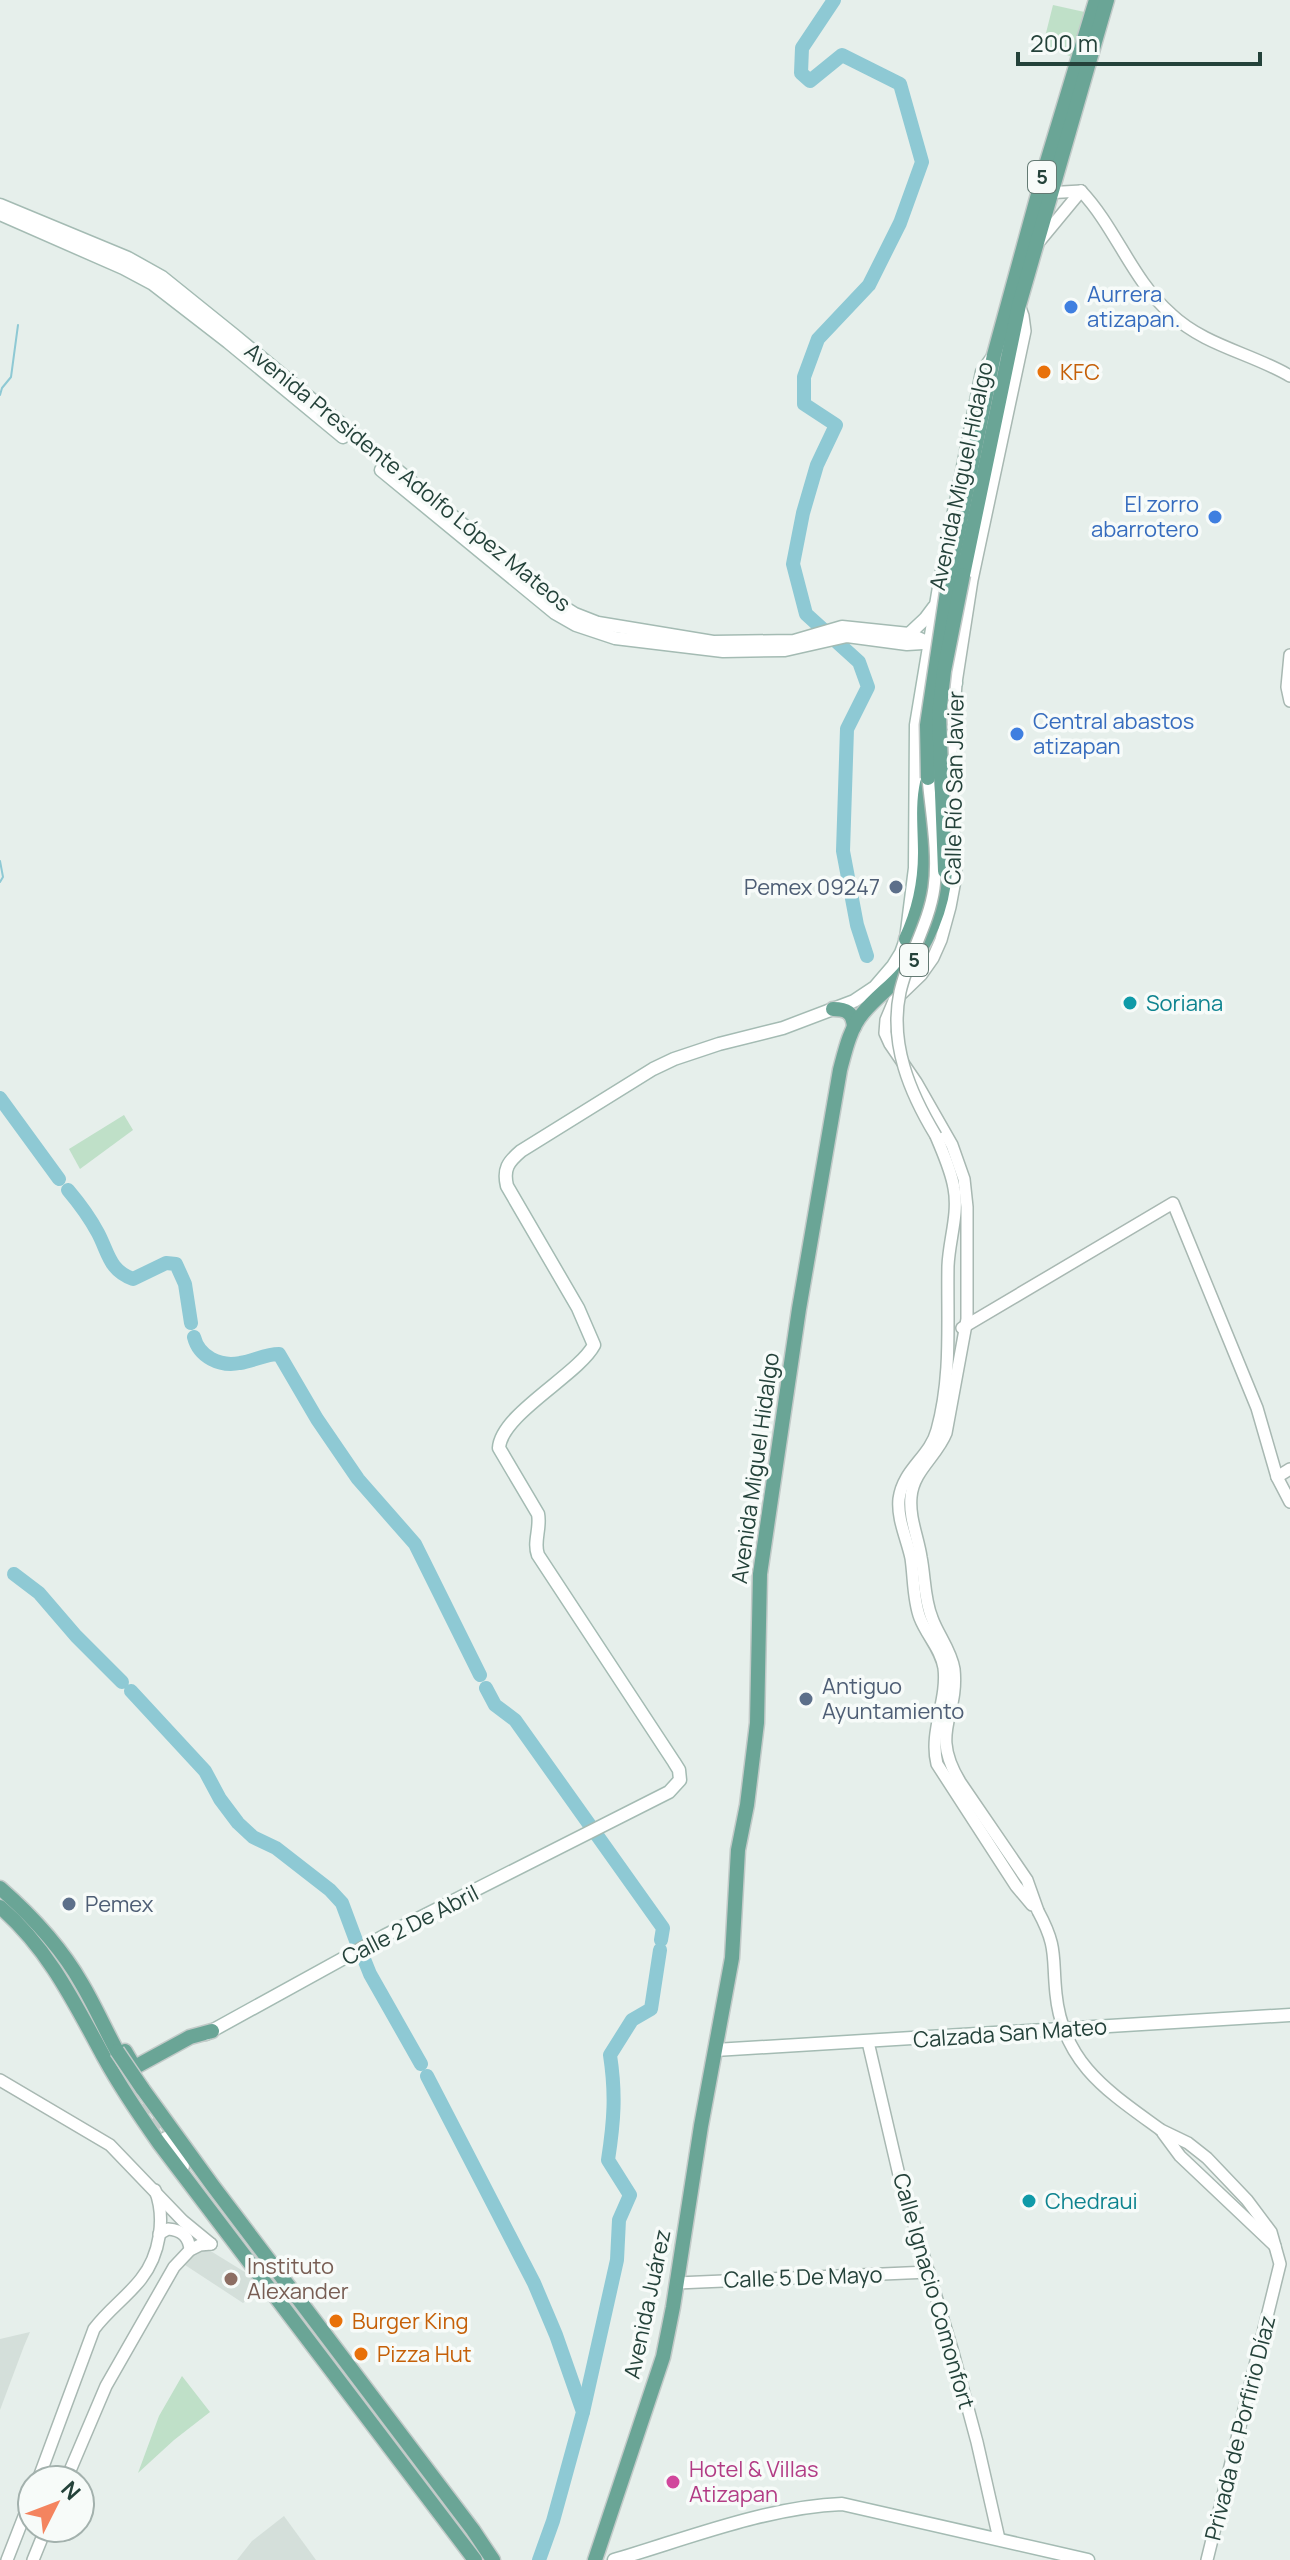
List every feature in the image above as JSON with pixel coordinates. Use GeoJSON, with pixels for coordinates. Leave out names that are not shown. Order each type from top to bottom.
{"type":"FeatureCollection","features":[{"type":"Feature","properties":{"kind":"main road","name":"Avenida Miguel Hidalgo"},"geometry":{"type":"LineString","coordinates":[[721,2045],[732,1958],[738,1850],[757,1723],[760,1574],[775,1463],[840,1070],[854,1027],[863,1013],[900,977],[928,937],[950,873],[939,715],[951,576],[1096,0]]}},
{"type":"Feature","properties":{"kind":"main road","name":"Avenida Miguel Hidalgo"},"geometry":{"type":"LineString","coordinates":[[928,778],[927,725],[951,576],[994,355],[1107,0]]}},
{"type":"Feature","properties":{"kind":"main road","name":"Avenida Presidente Adolfo López Mateos"},"geometry":{"type":"LineString","coordinates":[[0,205],[128,258],[162,277],[575,614],[617,628],[713,642],[856,636],[907,644],[929,643]]}},
{"type":"Feature","properties":{"kind":"main road","name":"Avenida Presidente Adolfo López Mateos"},"geometry":{"type":"LineString","coordinates":[[0,214],[153,284],[228,342],[555,613],[576,625],[615,638],[723,651],[785,650],[854,627],[909,634],[929,643]]}},
{"type":"Feature","properties":{"kind":"main road"},"geometry":{"type":"LineString","coordinates":[[951,576],[942,590],[951,597],[962,597],[971,589]]}},
{"type":"Feature","properties":{"kind":"main road","name":"Calle Río San Javier"},"geometry":{"type":"LineString","coordinates":[[906,939],[915,868],[916,725],[936,604],[951,576]]}},
{"type":"Feature","properties":{"kind":"main road"},"geometry":{"type":"LineString","coordinates":[[909,634],[936,604]]}},
{"type":"Feature","properties":{"kind":"main road"},"geometry":{"type":"LineString","coordinates":[[929,643],[944,640],[964,624]]}},
{"type":"Feature","properties":{"kind":"main road"},"geometry":{"type":"LineString","coordinates":[[929,643],[946,657],[956,683]]}},
{"type":"Feature","properties":{"kind":"main road"},"geometry":{"type":"LineString","coordinates":[[916,725],[927,713],[934,711],[942,712],[952,725]]}},
{"type":"Feature","properties":{"kind":"main road"},"geometry":{"type":"LineString","coordinates":[[833,1009],[854,1001],[875,987],[893,966],[906,939],[921,902],[924,802],[928,778]]}},
{"type":"Feature","properties":{"kind":"main road"},"geometry":{"type":"LineString","coordinates":[[942,891],[950,907]]}},
{"type":"Feature","properties":{"kind":"main road"},"geometry":{"type":"LineString","coordinates":[[894,1001],[900,977],[924,972]]}},
{"type":"Feature","properties":{"kind":"main road"},"geometry":{"type":"LineString","coordinates":[[833,1009],[852,1015],[854,1027]]}},
{"type":"Feature","properties":{"kind":"main road","name":"Calle 2 De Abril"},"geometry":{"type":"LineString","coordinates":[[140,2072],[384,1936],[669,1792],[680,1780],[679,1770],[667,1750],[538,1555],[538,1514],[499,1448],[507,1429],[549,1386],[581,1361],[594,1345],[578,1308],[507,1186],[504,1173],[510,1161],[521,1151],[653,1069],[719,1044],[783,1028],[833,1009]]}},
{"type":"Feature","properties":{"kind":"main road"},"geometry":{"type":"LineString","coordinates":[[0,1888],[28,1912],[56,1946],[113,2028],[134,2066],[142,2065],[190,2037],[212,2031]]}},
{"type":"Feature","properties":{"kind":"main road"},"geometry":{"type":"LineString","coordinates":[[0,1907],[26,1933],[69,1991],[122,2088],[207,2208],[262,2276],[475,2560]]}},
{"type":"Feature","properties":{"kind":"main road"},"geometry":{"type":"LineString","coordinates":[[82,1983],[117,2051],[142,2088],[493,2560]]}},
{"type":"Feature","properties":{"kind":"main road","name":"Calzada San Mateo"},"geometry":{"type":"LineString","coordinates":[[721,2045],[868,2042],[1290,2015]]}},
{"type":"Feature","properties":{"kind":"main road","name":"Avenida Juárez"},"geometry":{"type":"LineString","coordinates":[[595,2560],[663,2357],[721,2045]]}},
{"type":"Feature","properties":{"kind":"main road"},"geometry":{"type":"LineString","coordinates":[[166,2138],[207,2208]]}},
{"type":"Feature","properties":{"kind":"main road"},"geometry":{"type":"LineString","coordinates":[[614,2560],[756,2519],[822,2505],[858,2506],[1088,2560]]}},
{"type":"Feature","properties":{"kind":"street"},"geometry":{"type":"LineString","coordinates":[[1045,193],[1081,191]]}},
{"type":"Feature","properties":{"kind":"street"},"geometry":{"type":"LineString","coordinates":[[1036,246],[1081,191]]}},
{"type":"Feature","properties":{"kind":"street"},"geometry":{"type":"LineString","coordinates":[[1081,191],[1142,281],[1171,314],[1208,340],[1290,376]]}},
{"type":"Feature","properties":{"kind":"street","name":"Calle Río San Javier"},"geometry":{"type":"LineString","coordinates":[[894,1001],[924,972],[941,940],[950,907],[950,770],[956,683],[964,624],[1025,331],[1019,305]]}},
{"type":"Feature","properties":{"kind":"street"},"geometry":{"type":"LineString","coordinates":[[1290,655],[1287,687],[1290,701]]}},
{"type":"Feature","properties":{"kind":"street","name":"Avenida Miguel Hidalgo"},"geometry":{"type":"LineString","coordinates":[[928,778],[935,883],[932,901],[900,992],[898,1012],[905,1074],[915,1102],[936,1136],[955,1191],[948,1268],[949,1328]]}},
{"type":"Feature","properties":{"kind":"street"},"geometry":{"type":"LineString","coordinates":[[924,972],[928,937]]}},
{"type":"Feature","properties":{"kind":"street"},"geometry":{"type":"LineString","coordinates":[[894,1001],[886,1020],[885,1033],[952,1145],[964,1179],[967,1207],[965,1328],[946,1433],[914,1482],[910,1506],[921,1553],[928,1606],[953,1663],[954,1687],[944,1736],[948,1759],[960,1782],[1027,1880],[1030,1898]]}},
{"type":"Feature","properties":{"kind":"street"},"geometry":{"type":"LineString","coordinates":[[1278,2249],[1180,2156],[1173,2140],[1104,2087],[1082,2064],[1068,2043],[1057,2006],[1053,1941],[1030,1898],[1016,1886],[937,1764],[934,1741],[944,1672],[938,1650],[919,1615],[899,1500],[907,1474],[928,1449],[936,1433],[946,1380],[949,1328],[965,1328],[1173,1203],[1257,1408],[1277,1477],[1290,1502]]}},
{"type":"Feature","properties":{"kind":"street"},"geometry":{"type":"LineString","coordinates":[[1277,1477],[1290,1469]]}},
{"type":"Feature","properties":{"kind":"street","name":"Calle Ignacio Comonfort"},"geometry":{"type":"LineString","coordinates":[[868,2042],[899,2175],[977,2442],[999,2539]]}},
{"type":"Feature","properties":{"kind":"street"},"geometry":{"type":"LineString","coordinates":[[0,2080],[110,2145],[183,2221],[211,2244],[190,2250],[174,2267],[122,2355],[91,2417],[72,2464]]}},
{"type":"Feature","properties":{"kind":"street"},"geometry":{"type":"LineString","coordinates":[[1173,2140],[1188,2143],[1207,2158],[1264,2219],[1278,2249]]}},
{"type":"Feature","properties":{"kind":"street"},"geometry":{"type":"LineString","coordinates":[[44,2464],[94,2329],[141,2280],[153,2259],[159,2234],[160,2203],[155,2190]]}},
{"type":"Feature","properties":{"kind":"street"},"geometry":{"type":"LineString","coordinates":[[1235,2210],[1245,2209],[1247,2200]]}},
{"type":"Feature","properties":{"kind":"street"},"geometry":{"type":"LineString","coordinates":[[159,2234],[168,2229],[181,2232],[187,2237],[190,2250]]}},
{"type":"Feature","properties":{"kind":"street","name":"Privada de Porfirio Díaz"},"geometry":{"type":"LineString","coordinates":[[1207,2560],[1280,2264],[1278,2249]]}},
{"type":"Feature","properties":{"kind":"street","name":"Calle 5 De Mayo"},"geometry":{"type":"LineString","coordinates":[[677,2283],[929,2272]]}},
{"type":"Feature","properties":{"kind":"street"},"geometry":{"type":"LineString","coordinates":[[7,2560],[16,2537]]}},
{"type":"Feature","properties":{"kind":"shaded area","name":"Instituto Alexander"},"geometry":{"type":"Polygon","coordinates":[[[209,2250],[248,2274],[263,2289],[243,2303],[185,2265],[194,2253],[209,2250]]]}},
{"type":"Feature","properties":{"kind":"shaded area"},"geometry":{"type":"Polygon","coordinates":[[[30,2332],[24,2346],[0,2410],[0,2339],[30,2332]]]}},
{"type":"Feature","properties":{"kind":"shaded area"},"geometry":{"type":"Polygon","coordinates":[[[284,2516],[316,2560],[237,2560],[252,2541],[284,2516]]]}},
{"type":"Feature","properties":{"kind":"green space"},"geometry":{"type":"Polygon","coordinates":[[[1053,5],[1089,13],[1079,60],[1043,45],[1053,5]]]}},
{"type":"Feature","properties":{"kind":"green space"},"geometry":{"type":"Polygon","coordinates":[[[124,1115],[133,1130],[80,1169],[69,1149],[124,1115]]]}},
{"type":"Feature","properties":{"kind":"green space"},"geometry":{"type":"Polygon","coordinates":[[[182,2376],[210,2412],[138,2473],[159,2416],[182,2376]]]}},
{"type":"Feature","properties":{"kind":"waterway"},"geometry":{"type":"LineString","coordinates":[[834,0],[802,48],[801,73],[810,81],[842,55],[900,84],[922,162],[900,223],[869,285],[818,339],[804,377],[804,404],[836,425],[817,465],[793,564],[806,614],[859,662],[868,687],[847,729],[843,851],[857,925],[867,956]]}},
{"type":"Feature","properties":{"kind":"waterway"},"geometry":{"type":"LineString","coordinates":[[0,395],[11,377],[18,325]]}},
{"type":"Feature","properties":{"kind":"waterway"},"geometry":{"type":"LineString","coordinates":[[0,861],[3,877],[0,882]]}},
{"type":"Feature","properties":{"kind":"waterway"},"geometry":{"type":"LineString","coordinates":[[0,1098],[59,1179]]}},
{"type":"Feature","properties":{"kind":"waterway"},"geometry":{"type":"LineString","coordinates":[[68,1190],[98,1233],[119,1271],[133,1279],[166,1263],[176,1264],[185,1284],[191,1323]]}},
{"type":"Feature","properties":{"kind":"waterway"},"geometry":{"type":"LineString","coordinates":[[194,1337],[200,1350],[218,1362],[240,1363],[279,1354],[317,1419],[358,1479],[415,1544],[480,1675]]}},
{"type":"Feature","properties":{"kind":"waterway"},"geometry":{"type":"LineString","coordinates":[[14,1574],[39,1593],[122,1682]]}},
{"type":"Feature","properties":{"kind":"waterway"},"geometry":{"type":"LineString","coordinates":[[486,1688],[495,1705],[515,1720],[663,1928],[661,1940]]}},
{"type":"Feature","properties":{"kind":"waterway"},"geometry":{"type":"LineString","coordinates":[[131,1691],[205,1771],[238,1823],[253,1837],[276,1848],[342,1903],[358,1946]]}},
{"type":"Feature","properties":{"kind":"waterway"},"geometry":{"type":"LineString","coordinates":[[583,2412],[617,2260],[619,2220],[630,2195],[608,2160],[614,2108],[610,2055],[632,2020],[651,2009],[660,1950]]}},
{"type":"Feature","properties":{"kind":"waterway"},"geometry":{"type":"LineString","coordinates":[[362,1954],[370,1974],[421,2064]]}},
{"type":"Feature","properties":{"kind":"waterway"},"geometry":{"type":"LineString","coordinates":[[427,2076],[534,2283],[583,2412],[539,2560]]}},
{"type":"Feature","properties":{"kind":"tunnel"},"geometry":{"type":"LineString","coordinates":[[138,2074],[131,2087],[166,2138]]}},
{"type":"Feature","properties":{"kind":"place","name":"Aurrera atizapan."},"geometry":{"type":"Point","coordinates":[1071,307]}},
{"type":"Feature","properties":{"kind":"place","name":"KFC"},"geometry":{"type":"Point","coordinates":[1044,372]}},
{"type":"Feature","properties":{"kind":"place","name":"El zorro abarrotero"},"geometry":{"type":"Point","coordinates":[1215,517]}},
{"type":"Feature","properties":{"kind":"place","name":"Central abastos atizapan"},"geometry":{"type":"Point","coordinates":[1017,734]}},
{"type":"Feature","properties":{"kind":"place","name":"Pemex 09247"},"geometry":{"type":"Point","coordinates":[896,887]}},
{"type":"Feature","properties":{"kind":"place","name":"Soriana"},"geometry":{"type":"Point","coordinates":[1130,1003]}},
{"type":"Feature","properties":{"kind":"place","name":"Antiguo Ayuntamiento"},"geometry":{"type":"Point","coordinates":[806,1699]}},
{"type":"Feature","properties":{"kind":"place","name":"Pemex"},"geometry":{"type":"Point","coordinates":[69,1904]}},
{"type":"Feature","properties":{"kind":"place","name":"Chedraui"},"geometry":{"type":"Point","coordinates":[1029,2201]}},
{"type":"Feature","properties":{"kind":"place","name":"Instituto Alexander"},"geometry":{"type":"Point","coordinates":[231,2279]}},
{"type":"Feature","properties":{"kind":"place","name":"Burger King"},"geometry":{"type":"Point","coordinates":[336,2321]}},
{"type":"Feature","properties":{"kind":"place","name":"Pizza Hut"},"geometry":{"type":"Point","coordinates":[361,2354]}},
{"type":"Feature","properties":{"kind":"place","name":"Hotel & Villas Atizapan"},"geometry":{"type":"Point","coordinates":[673,2482]}}]}
